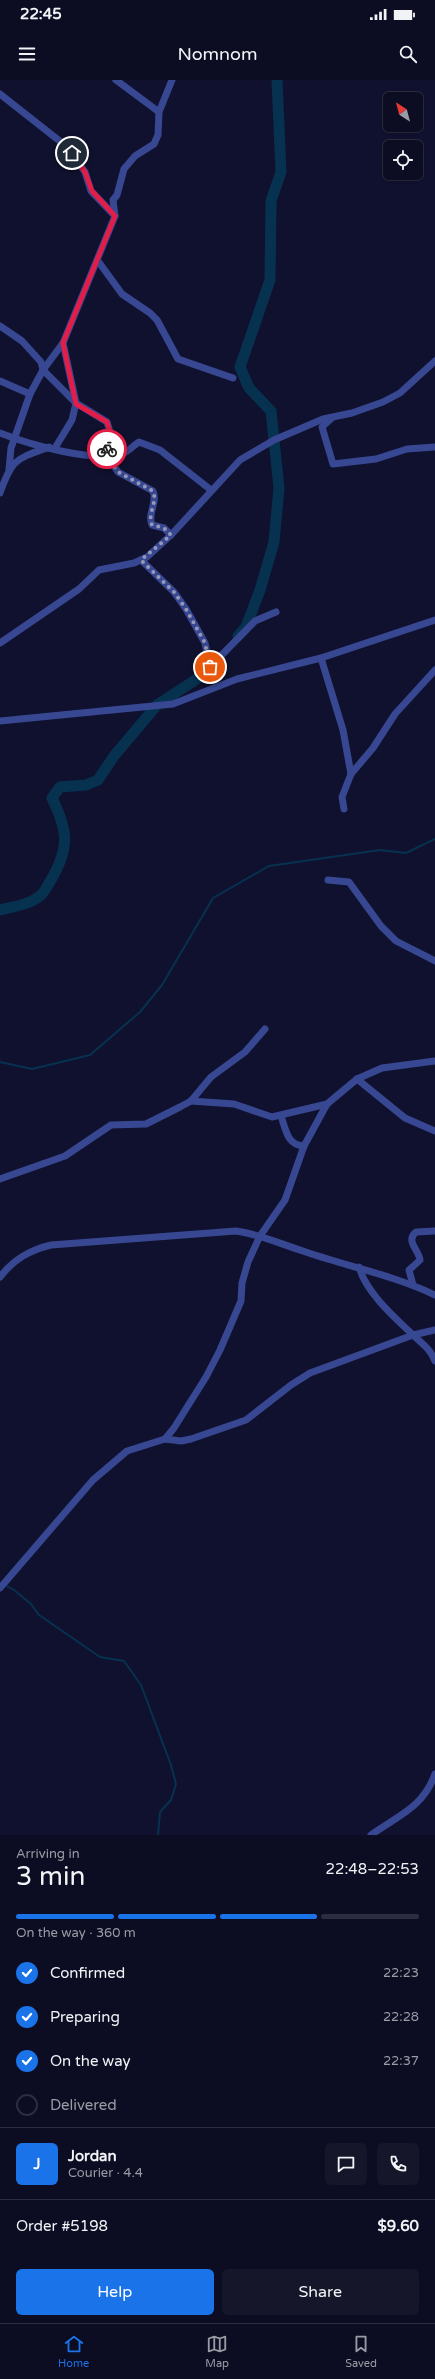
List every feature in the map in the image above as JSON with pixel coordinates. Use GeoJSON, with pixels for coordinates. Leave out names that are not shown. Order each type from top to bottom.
{"type":"FeatureCollection","features":[{"type":"Feature","properties":{"kind":"street"},"geometry":{"type":"LineString","coordinates":[[116,80],[159,112]]}},
{"type":"Feature","properties":{"kind":"street"},"geometry":{"type":"LineString","coordinates":[[9,469],[13,438],[30,394],[42,370],[63,343],[98,261],[115,216],[113,200],[117,195],[124,169],[134,156],[154,144],[158,135],[159,112],[172,80]]}},
{"type":"Feature","properties":{"kind":"street"},"geometry":{"type":"LineString","coordinates":[[0,94],[66,146],[85,172],[92,191],[115,216]]}},
{"type":"Feature","properties":{"kind":"street"},"geometry":{"type":"LineString","coordinates":[[98,261],[122,294],[150,313],[157,320],[178,359],[233,378]]}},
{"type":"Feature","properties":{"kind":"street"},"geometry":{"type":"LineString","coordinates":[[0,326],[22,341],[41,362],[42,370],[76,404],[102,418],[110,426],[106,456],[118,472],[153,491],[156,497],[150,520],[152,525],[164,528],[171,535]]}},
{"type":"Feature","properties":{"kind":"street"},"geometry":{"type":"LineString","coordinates":[[0,493],[12,464],[22,457],[52,447],[72,420],[76,404],[63,343]]}},
{"type":"Feature","properties":{"kind":"street"},"geometry":{"type":"LineString","coordinates":[[0,644],[79,589],[90,576],[99,570],[141,560],[171,535],[228,471],[253,452],[274,440],[336,415],[366,409],[400,393],[435,361]]}},
{"type":"Feature","properties":{"kind":"street"},"geometry":{"type":"LineString","coordinates":[[0,381],[30,394]]}},
{"type":"Feature","properties":{"kind":"street"},"geometry":{"type":"LineString","coordinates":[[336,415],[322,427],[333,464],[376,459],[407,449],[435,447]]}},
{"type":"Feature","properties":{"kind":"street"},"geometry":{"type":"LineString","coordinates":[[0,433],[13,438],[81,455],[106,456],[124,453],[139,442],[160,450],[211,490]]}},
{"type":"Feature","properties":{"kind":"street"},"geometry":{"type":"LineString","coordinates":[[141,560],[174,592],[186,609],[205,643],[210,667],[255,621],[276,612]]}},
{"type":"Feature","properties":{"kind":"street"},"geometry":{"type":"LineString","coordinates":[[0,721],[173,704],[237,679],[321,658],[435,620]]}},
{"type":"Feature","properties":{"kind":"street"},"geometry":{"type":"LineString","coordinates":[[321,658],[343,730],[351,774]]}},
{"type":"Feature","properties":{"kind":"street"},"geometry":{"type":"LineString","coordinates":[[344,809],[342,797],[351,774],[373,748],[395,714],[435,670]]}},
{"type":"Feature","properties":{"kind":"street"},"geometry":{"type":"LineString","coordinates":[[328,880],[349,882],[381,926],[396,942],[435,961]]}},
{"type":"Feature","properties":{"kind":"street"},"geometry":{"type":"LineString","coordinates":[[0,1179],[65,1156],[111,1125],[146,1124],[191,1101],[211,1077],[245,1052],[265,1029]]}},
{"type":"Feature","properties":{"kind":"street"},"geometry":{"type":"LineString","coordinates":[[165,1439],[192,1401],[220,1350],[241,1301],[243,1275],[260,1236],[285,1200],[304,1146],[327,1104],[356,1079],[382,1068],[435,1061]]}},
{"type":"Feature","properties":{"kind":"street"},"geometry":{"type":"LineString","coordinates":[[356,1079],[405,1118],[435,1131]]}},
{"type":"Feature","properties":{"kind":"street"},"geometry":{"type":"LineString","coordinates":[[191,1101],[234,1104],[264,1116],[281,1116],[327,1104]]}},
{"type":"Feature","properties":{"kind":"street"},"geometry":{"type":"LineString","coordinates":[[281,1116],[291,1142],[296,1146],[304,1146]]}},
{"type":"Feature","properties":{"kind":"street"},"geometry":{"type":"LineString","coordinates":[[0,1277],[9,1265],[21,1256],[35,1249],[51,1245],[236,1231],[260,1236],[306,1252],[359,1267],[413,1285],[435,1295]]}},
{"type":"Feature","properties":{"kind":"street"},"geometry":{"type":"LineString","coordinates":[[413,1285],[409,1270],[420,1260],[418,1252],[412,1244],[412,1236],[416,1232],[435,1231]]}},
{"type":"Feature","properties":{"kind":"street"},"geometry":{"type":"LineString","coordinates":[[359,1267],[365,1282],[413,1335],[425,1344],[435,1361]]}},
{"type":"Feature","properties":{"kind":"street"},"geometry":{"type":"LineString","coordinates":[[0,1588],[93,1480],[127,1451],[165,1439],[191,1439],[246,1420],[290,1385],[310,1374],[413,1335],[435,1330]]}},
{"type":"Feature","properties":{"kind":"street"},"geometry":{"type":"LineString","coordinates":[[371,1835],[404,1814],[424,1797],[435,1774]]}},
{"type":"Feature","properties":{"kind":"waterway"},"geometry":{"type":"LineString","coordinates":[[238,636],[246,627],[260,590],[274,542],[279,488],[271,411],[249,388],[240,367],[270,280],[271,201],[281,172],[277,80]]}},
{"type":"Feature","properties":{"kind":"waterway"},"geometry":{"type":"LineString","coordinates":[[0,910],[22,905],[37,898],[44,892],[57,868],[64,848],[65,839],[61,820],[52,798],[60,787],[86,785],[98,780],[114,756],[157,705],[209,671],[210,667],[217,659]]}},
{"type":"Feature","properties":{"kind":"waterway"},"geometry":{"type":"LineString","coordinates":[[0,1062],[32,1069],[90,1055],[140,1012],[162,985],[213,898],[269,866],[380,850],[406,853],[435,839]]}},
{"type":"Feature","properties":{"kind":"waterway"},"geometry":{"type":"LineString","coordinates":[[5,1585],[14,1590],[31,1604],[39,1615],[100,1657],[124,1661],[141,1685],[171,1765],[176,1784],[171,1800],[160,1812],[158,1835]]}},
{"type":"Feature","properties":{"kind":"way so far"},"geometry":{"type":"LineString","coordinates":[[107,449],[106,456],[118,472],[138,484],[151,489],[156,497],[151,511],[150,520],[152,525],[164,528],[171,535],[159,548],[141,560],[174,592],[186,609],[205,643],[210,667]]}},
{"type":"Feature","properties":{"kind":"route"},"geometry":{"type":"LineString","coordinates":[[72,153],[85,172],[92,191],[115,216],[63,343],[76,404],[102,418],[110,426],[107,449]]}}]}
